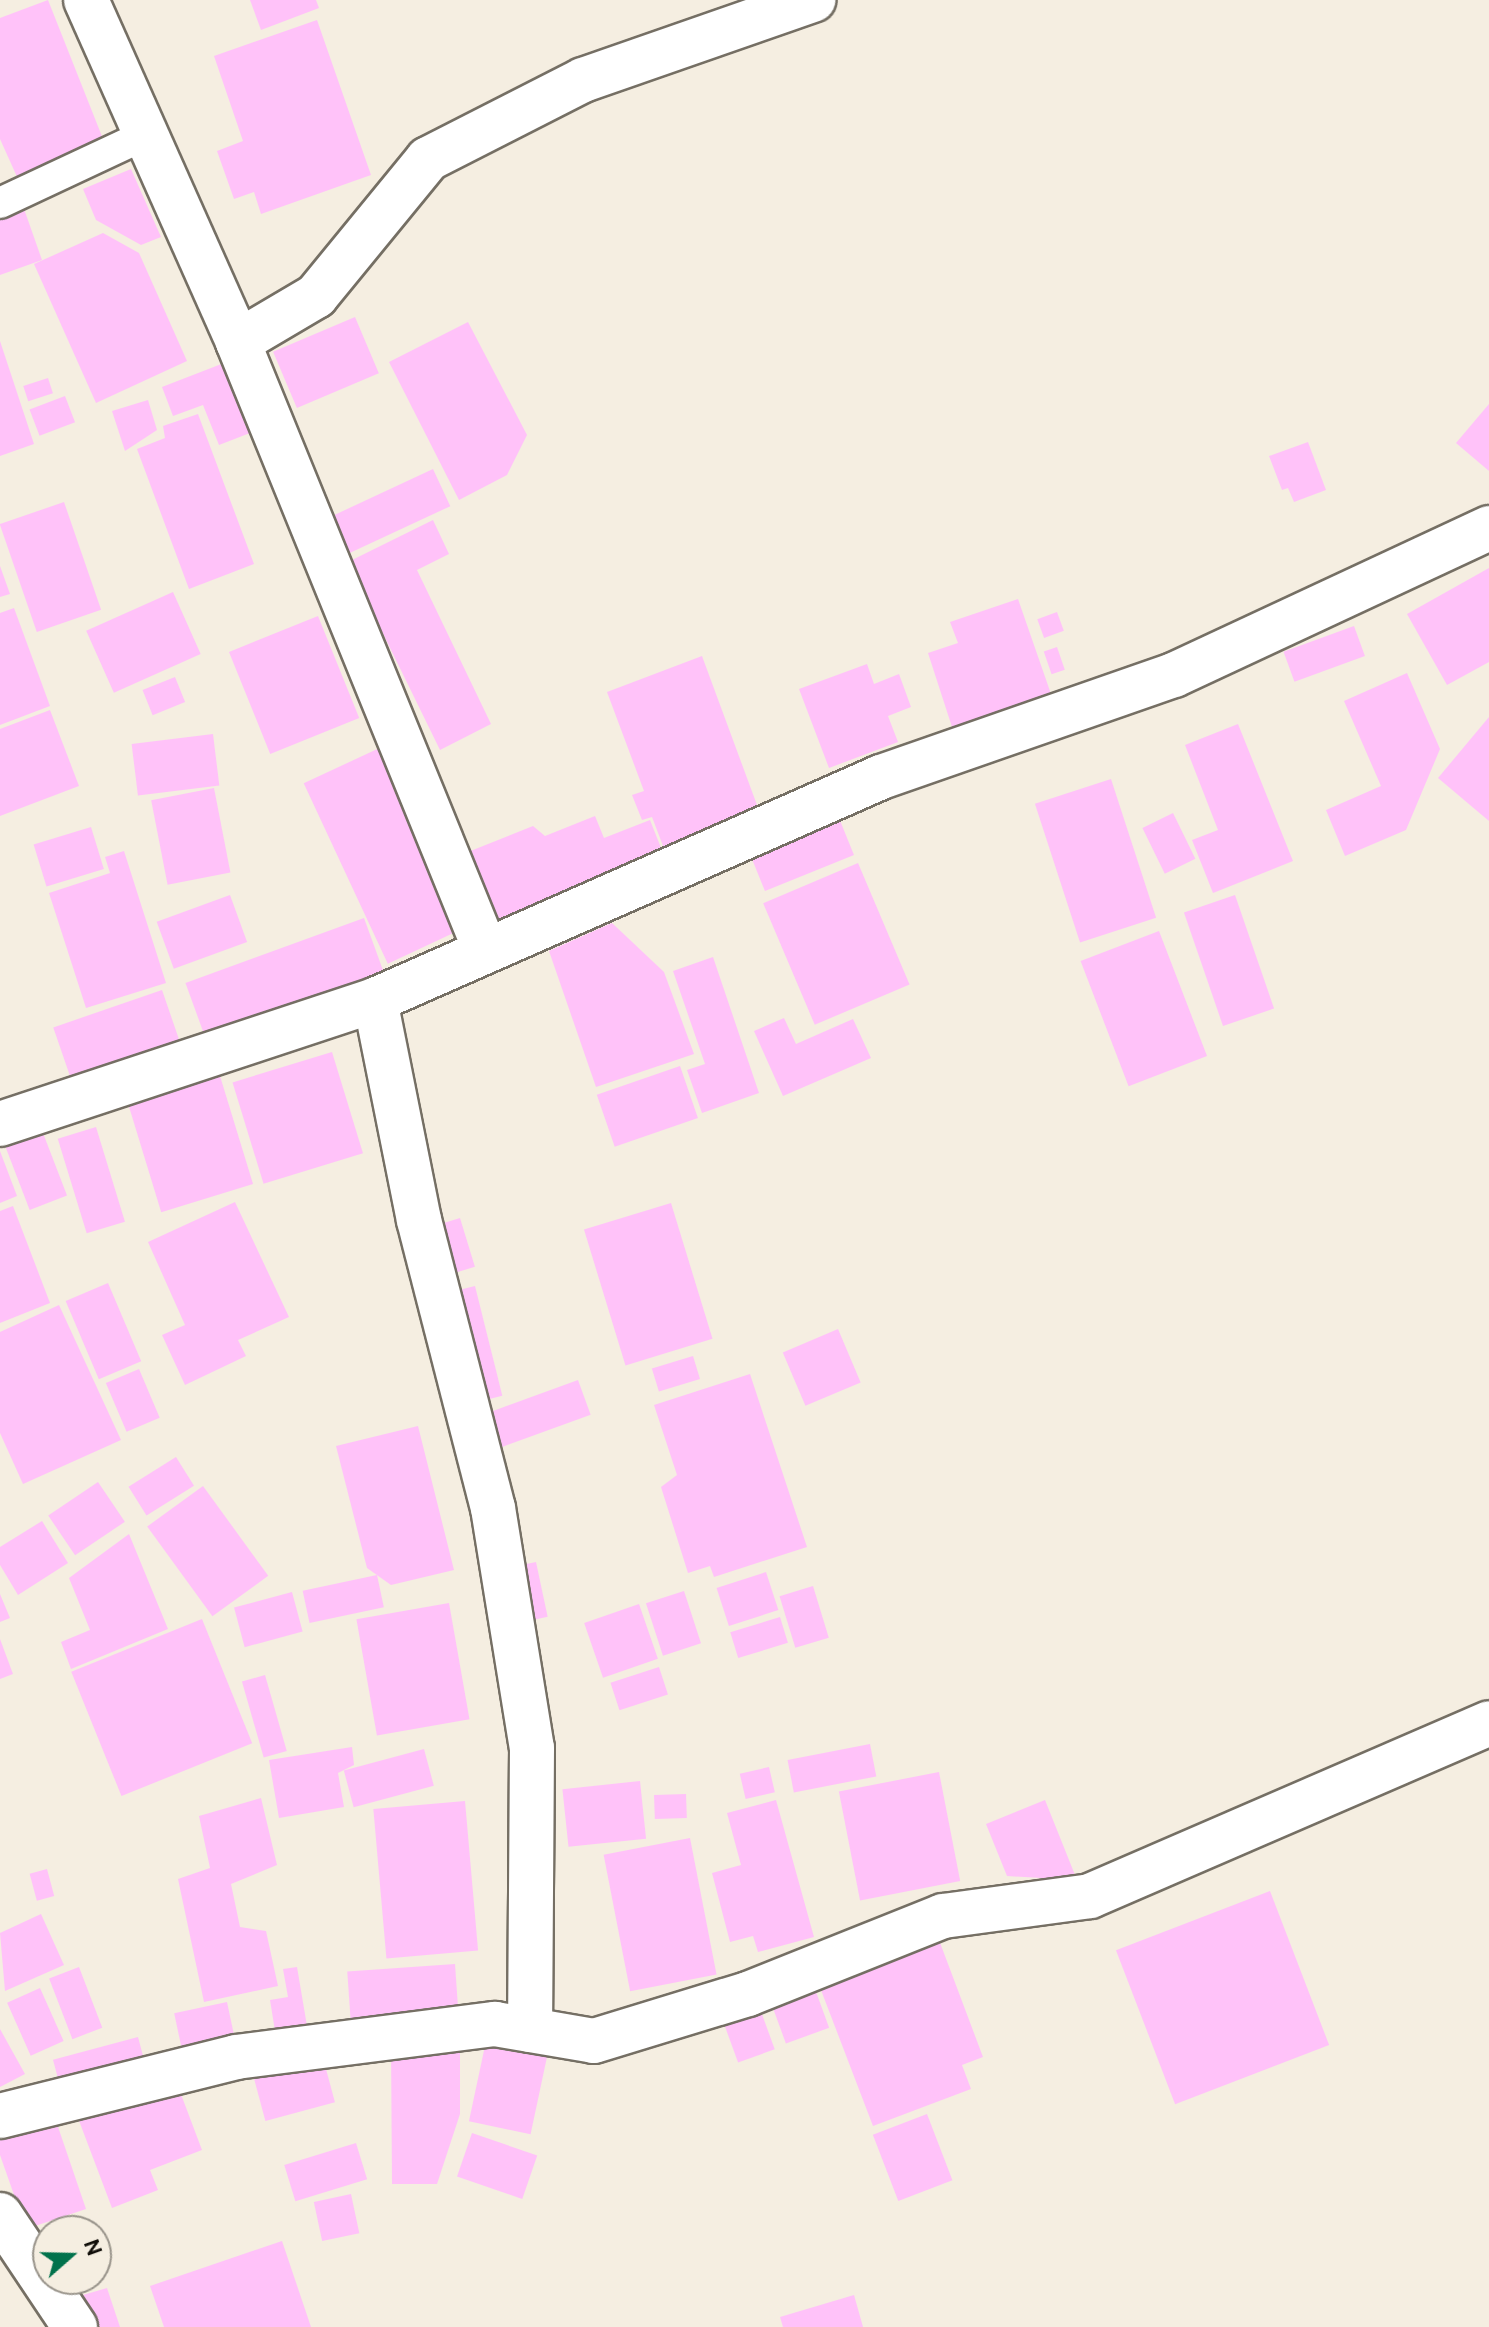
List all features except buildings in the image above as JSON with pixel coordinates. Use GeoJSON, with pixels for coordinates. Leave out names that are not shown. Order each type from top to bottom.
{"type":"FeatureCollection","features":[{"type":"Feature","properties":{"kind":"street"},"geometry":{"type":"LineString","coordinates":[[86,0],[238,342],[485,949]]}},
{"type":"Feature","properties":{"kind":"street"},"geometry":{"type":"LineString","coordinates":[[238,342],[316,296],[428,159],[583,80],[813,0]]}},
{"type":"Feature","properties":{"kind":"street"},"geometry":{"type":"LineString","coordinates":[[0,1124],[375,1000],[881,777],[1174,675],[1489,528]]}},
{"type":"Feature","properties":{"kind":"street"},"geometry":{"type":"LineString","coordinates":[[375,1000],[419,1220],[493,1508],[532,1748],[530,2030]]}},
{"type":"Feature","properties":{"kind":"street"},"geometry":{"type":"LineString","coordinates":[[0,2116],[236,2057],[495,2024],[594,2041],[748,1994],[943,1916],[1090,1896],[1489,1723]]}},
{"type":"Feature","properties":{"kind":"street"},"geometry":{"type":"LineString","coordinates":[[0,2215],[75,2327]]}},
{"type":"Feature","properties":{"kind":"lane"},"geometry":{"type":"LineString","coordinates":[[0,203],[145,135]]}}]}
